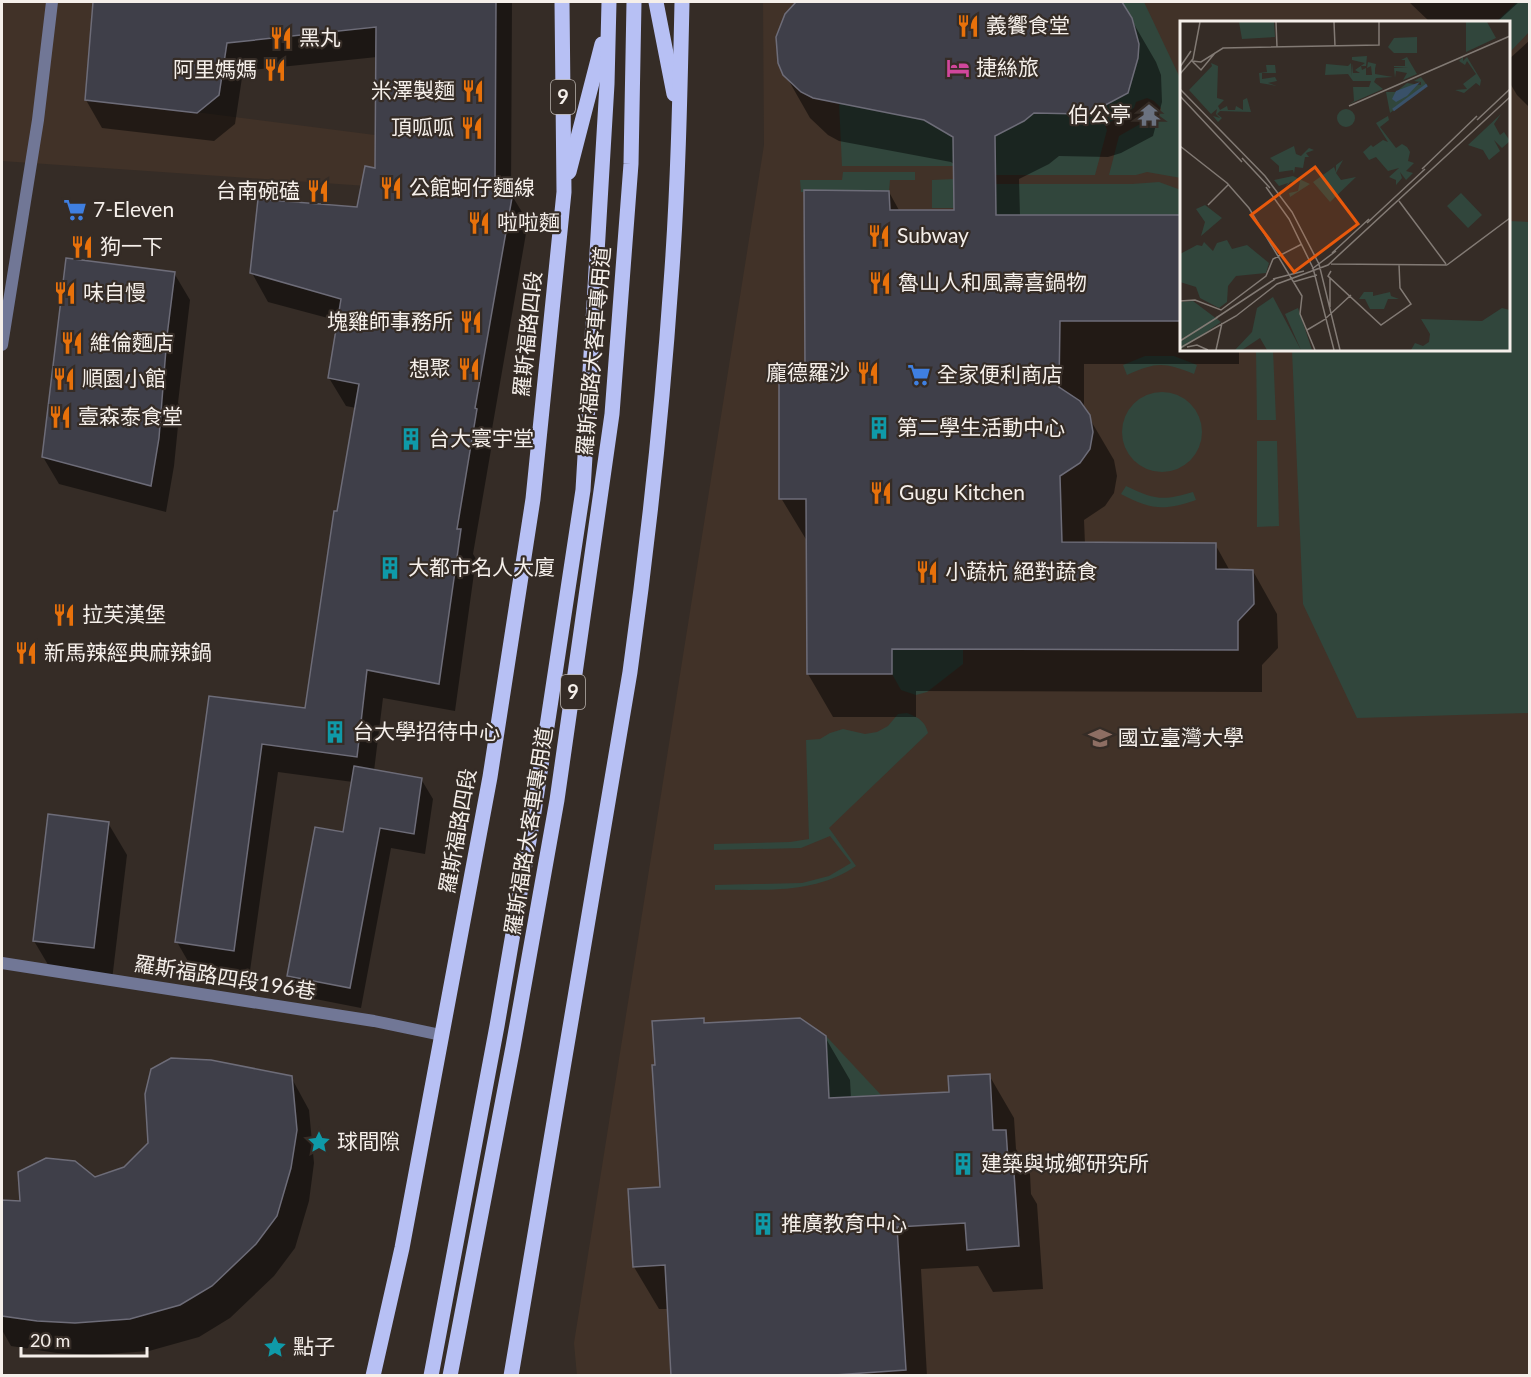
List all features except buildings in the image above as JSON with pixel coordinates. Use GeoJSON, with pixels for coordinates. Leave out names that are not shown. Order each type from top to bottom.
{"type":"FeatureCollection","features":[{"type":"Feature","properties":{"kind":"main road","name":"羅斯福路四段"},"geometry":{"type":"LineString","coordinates":[[374,1376],[402,1248],[490,777],[533,500],[564,192],[562,2]]}},
{"type":"Feature","properties":{"kind":"main road","name":"羅斯福路大客車專用道"},"geometry":{"type":"LineString","coordinates":[[431,1376],[499,1015],[534,812],[583,490],[607,84],[609,2]]}},
{"type":"Feature","properties":{"kind":"main road","name":"羅斯福路大客車專用道"},"geometry":{"type":"LineString","coordinates":[[450,1376],[513,1047],[557,800],[612,414],[631,164],[634,2]]}},
{"type":"Feature","properties":{"kind":"main road"},"geometry":{"type":"LineString","coordinates":[[656,2],[679,121]]}},
{"type":"Feature","properties":{"kind":"main road"},"geometry":{"type":"LineString","coordinates":[[511,1376],[642,590],[662,406],[672,281],[682,2]]}},
{"type":"Feature","properties":{"kind":"main road","name":"羅斯福路大客車專用道"},"geometry":{"type":"LineString","coordinates":[[564,192],[608,20]]}},
{"type":"Feature","properties":{"kind":"street"},"geometry":{"type":"LineString","coordinates":[[2,345],[38,120],[52,2]]}},
{"type":"Feature","properties":{"kind":"street","name":"羅斯福路四段196巷"},"geometry":{"type":"LineString","coordinates":[[2,963],[374,1021],[441,1035]]}},
{"type":"Feature","properties":{"kind":"shaded area"},"geometry":{"type":"Polygon","coordinates":[[[2,2],[132,2],[132,104],[492,150],[484,194],[2,161],[2,2]]]}},
{"type":"Feature","properties":{"kind":"shaded area","name":"國立臺灣大學"},"geometry":{"type":"Polygon","coordinates":[[[763,2],[1529,2],[1529,1375],[577,1376],[574,1343],[764,145],[763,2]]]}},
{"type":"Feature","properties":{"kind":"green space"},"geometry":{"type":"Polygon","coordinates":[[[1121,2],[1144,2],[1180,78],[1180,178],[1147,172],[1136,175],[1109,175],[1119,136],[1142,123],[1147,127],[1159,121],[1161,108],[1147,98],[1136,102],[1134,108],[1105,125],[1107,130],[1095,175],[995,175],[974,135],[1006,128],[1034,113],[1083,114],[1096,110],[1119,95],[1139,44],[1132,18],[1121,2]]]}},
{"type":"Feature","properties":{"kind":"green space"},"geometry":{"type":"Polygon","coordinates":[[[1517,2],[1529,2],[1529,32],[1510,52],[1510,21],[1497,21],[1517,2]]]}},
{"type":"Feature","properties":{"kind":"green space"},"geometry":{"type":"Polygon","coordinates":[[[839,103],[924,120],[953,132],[953,166],[842,166],[839,103]]]}},
{"type":"Feature","properties":{"kind":"green space"},"geometry":{"type":"Polygon","coordinates":[[[843,172],[915,172],[915,180],[890,180],[889,191],[805,190],[801,192],[800,180],[842,180],[843,172]]]}},
{"type":"Feature","properties":{"kind":"green space"},"geometry":{"type":"Polygon","coordinates":[[[954,179],[995,184],[1159,182],[1180,190],[1180,215],[995,215],[972,208],[932,208],[932,180],[954,179]]]}},
{"type":"Feature","properties":{"kind":"green space"},"geometry":{"type":"Polygon","coordinates":[[[1510,221],[1530,222],[1529,713],[1357,718],[1303,604],[1292,351],[1510,351],[1510,221]]]}},
{"type":"Feature","properties":{"kind":"green space"},"geometry":{"type":"Polygon","coordinates":[[[1256,351],[1273,351],[1276,420],[1257,420],[1256,351]]]}},
{"type":"Feature","properties":{"kind":"green space"},"geometry":{"type":"Polygon","coordinates":[[[1145,356],[1174,356],[1197,365],[1194,374],[1175,367],[1160,365],[1127,375],[1123,365],[1145,356]]]}},
{"type":"Feature","properties":{"kind":"green space"},"geometry":{"type":"Polygon","coordinates":[[[1162,392],[1177,395],[1190,404],[1199,417],[1202,432],[1199,447],[1190,460],[1177,469],[1162,472],[1147,469],[1134,460],[1125,447],[1122,432],[1125,417],[1134,404],[1147,395],[1162,392]]]}},
{"type":"Feature","properties":{"kind":"green space"},"geometry":{"type":"Polygon","coordinates":[[[1257,441],[1277,441],[1279,526],[1257,527],[1257,441]]]}},
{"type":"Feature","properties":{"kind":"green space"},"geometry":{"type":"Polygon","coordinates":[[[1126,486],[1159,498],[1193,492],[1196,500],[1175,506],[1150,506],[1121,494],[1126,486]]]}},
{"type":"Feature","properties":{"kind":"green space"},"geometry":{"type":"Polygon","coordinates":[[[963,623],[963,664],[927,692],[916,695],[901,690],[892,674],[892,649],[963,623]]]}},
{"type":"Feature","properties":{"kind":"green space"},"geometry":{"type":"Polygon","coordinates":[[[907,713],[921,720],[928,733],[829,828],[856,866],[823,882],[806,886],[770,890],[715,890],[715,885],[802,883],[829,876],[851,863],[830,836],[801,848],[714,850],[714,844],[790,842],[809,839],[806,740],[820,739],[843,729],[865,734],[877,732],[888,726],[898,714],[907,713]]]}},
{"type":"Feature","properties":{"kind":"green space"},"geometry":{"type":"Polygon","coordinates":[[[826,1036],[881,1095],[829,1098],[826,1036]]]}},
{"type":"Feature","properties":{"kind":"place","name":"義饗食堂"},"geometry":{"type":"Point","coordinates":[968,26]}},
{"type":"Feature","properties":{"kind":"place","name":"黑丸"},"geometry":{"type":"Point","coordinates":[281,38]}},
{"type":"Feature","properties":{"kind":"place","name":"捷絲旅"},"geometry":{"type":"Point","coordinates":[958,68]}},
{"type":"Feature","properties":{"kind":"place","name":"阿里媽媽"},"geometry":{"type":"Point","coordinates":[275,70]}},
{"type":"Feature","properties":{"kind":"place","name":"米澤製麵"},"geometry":{"type":"Point","coordinates":[473,91]}},
{"type":"Feature","properties":{"kind":"place","name":"伯公亭"},"geometry":{"type":"Point","coordinates":[1149,115]}},
{"type":"Feature","properties":{"kind":"place","name":"頂呱呱"},"geometry":{"type":"Point","coordinates":[472,128]}},
{"type":"Feature","properties":{"kind":"place","name":"公館蚵仔麵線"},"geometry":{"type":"Point","coordinates":[391,188]}},
{"type":"Feature","properties":{"kind":"place","name":"台南碗磕"},"geometry":{"type":"Point","coordinates":[318,191]}},
{"type":"Feature","properties":{"kind":"place","name":"7-Eleven"},"geometry":{"type":"Point","coordinates":[75,210]}},
{"type":"Feature","properties":{"kind":"place","name":"啦啦麵"},"geometry":{"type":"Point","coordinates":[479,223]}},
{"type":"Feature","properties":{"kind":"place","name":"Subway"},"geometry":{"type":"Point","coordinates":[879,236]}},
{"type":"Feature","properties":{"kind":"place","name":"狗一下"},"geometry":{"type":"Point","coordinates":[82,247]}},
{"type":"Feature","properties":{"kind":"place","name":"魯山人和風壽喜鍋物"},"geometry":{"type":"Point","coordinates":[880,283]}},
{"type":"Feature","properties":{"kind":"place","name":"味自慢"},"geometry":{"type":"Point","coordinates":[65,293]}},
{"type":"Feature","properties":{"kind":"place","name":"塊雞師事務所"},"geometry":{"type":"Point","coordinates":[471,322]}},
{"type":"Feature","properties":{"kind":"place","name":"維倫麵店"},"geometry":{"type":"Point","coordinates":[72,343]}},
{"type":"Feature","properties":{"kind":"place","name":"想聚"},"geometry":{"type":"Point","coordinates":[469,369]}},
{"type":"Feature","properties":{"kind":"place","name":"龐德羅沙"},"geometry":{"type":"Point","coordinates":[868,373]}},
{"type":"Feature","properties":{"kind":"place","name":"全家便利商店"},"geometry":{"type":"Point","coordinates":[919,375]}},
{"type":"Feature","properties":{"kind":"place","name":"順園小館"},"geometry":{"type":"Point","coordinates":[64,379]}},
{"type":"Feature","properties":{"kind":"place","name":"壹森泰食堂"},"geometry":{"type":"Point","coordinates":[60,417]}},
{"type":"Feature","properties":{"kind":"place","name":"第二學生活動中心"},"geometry":{"type":"Point","coordinates":[879,428]}},
{"type":"Feature","properties":{"kind":"place","name":"台大寰宇堂"},"geometry":{"type":"Point","coordinates":[411,439]}},
{"type":"Feature","properties":{"kind":"place","name":"Gugu Kitchen"},"geometry":{"type":"Point","coordinates":[881,493]}},
{"type":"Feature","properties":{"kind":"place","name":"大都市名人大廈"},"geometry":{"type":"Point","coordinates":[390,568]}},
{"type":"Feature","properties":{"kind":"place","name":"小蔬杭 絕對蔬食"},"geometry":{"type":"Point","coordinates":[927,572]}},
{"type":"Feature","properties":{"kind":"place","name":"拉芙漢堡"},"geometry":{"type":"Point","coordinates":[64,615]}},
{"type":"Feature","properties":{"kind":"place","name":"新馬辣經典麻辣鍋"},"geometry":{"type":"Point","coordinates":[26,653]}},
{"type":"Feature","properties":{"kind":"place","name":"台大學招待中心"},"geometry":{"type":"Point","coordinates":[335,732]}},
{"type":"Feature","properties":{"kind":"place","name":"國立臺灣大學"},"geometry":{"type":"Point","coordinates":[1100,738]}},
{"type":"Feature","properties":{"kind":"place","name":"球間隙"},"geometry":{"type":"Point","coordinates":[319,1142]}},
{"type":"Feature","properties":{"kind":"place","name":"建築與城鄉研究所"},"geometry":{"type":"Point","coordinates":[963,1164]}},
{"type":"Feature","properties":{"kind":"place","name":"推廣教育中心"},"geometry":{"type":"Point","coordinates":[763,1224]}},
{"type":"Feature","properties":{"kind":"place","name":"點子"},"geometry":{"type":"Point","coordinates":[275,1347]}}]}
